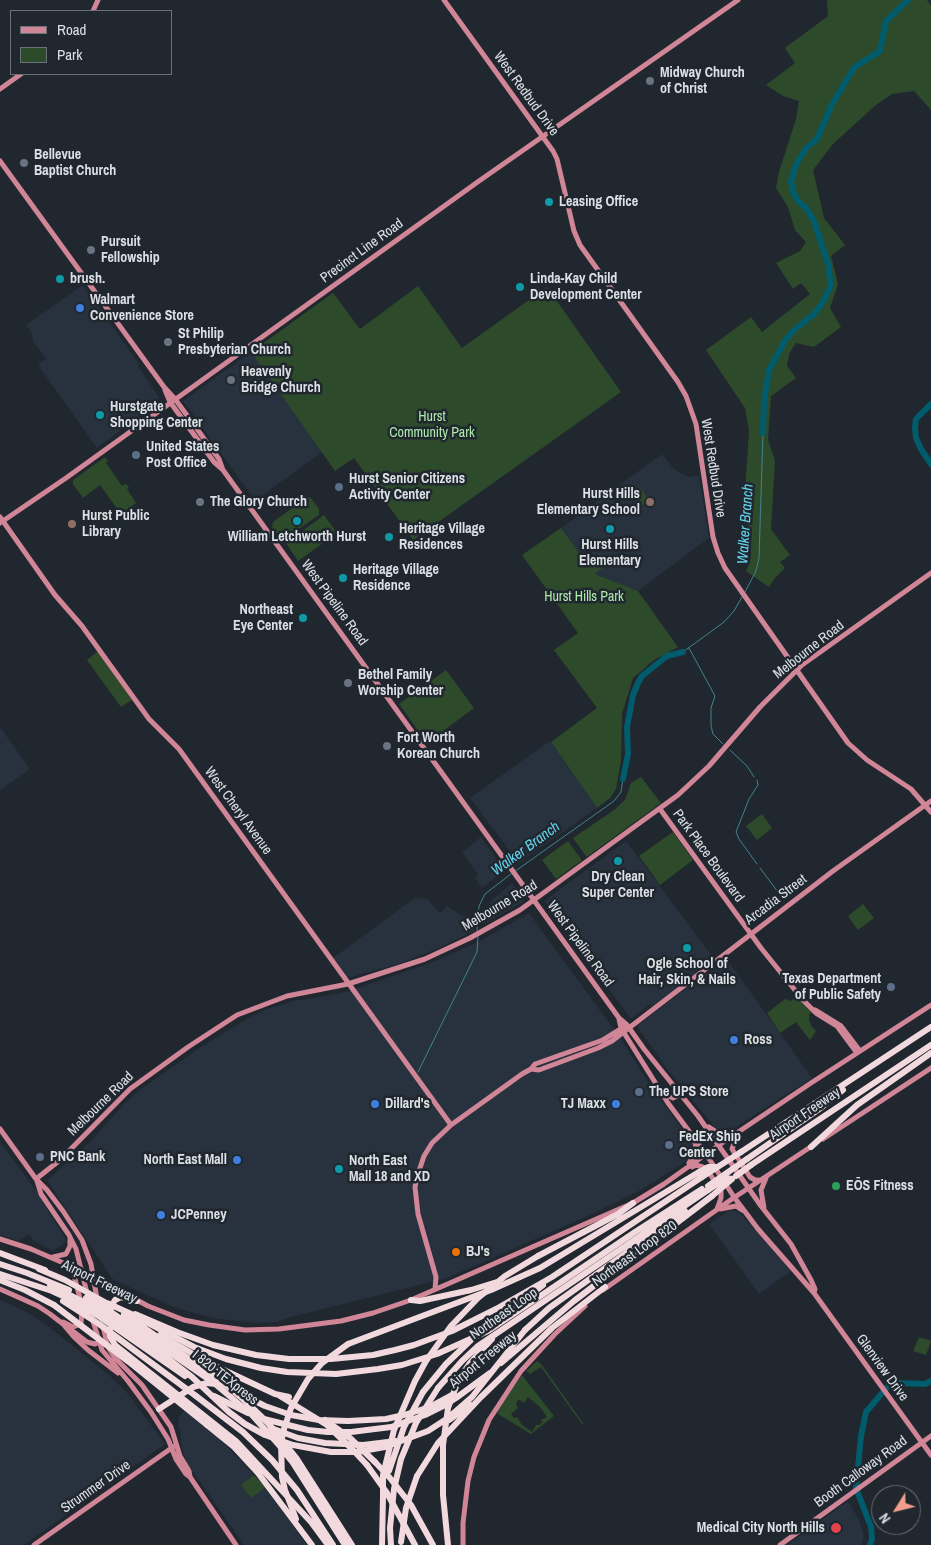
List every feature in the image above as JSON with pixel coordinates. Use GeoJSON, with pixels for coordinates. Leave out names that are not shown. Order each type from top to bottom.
{"type":"FeatureCollection","features":[{"type":"Feature","properties":{"kind":"highway","name":"Airport Freeway"},"geometry":{"type":"LineString","coordinates":[[0,1254],[49,1271],[120,1308],[194,1339],[232,1350],[289,1359],[353,1358],[374,1355],[414,1345],[452,1331],[496,1309],[552,1277],[701,1175],[718,1167],[931,1028]]}},
{"type":"Feature","properties":{"kind":"highway","name":"Airport Freeway"},"geometry":{"type":"LineString","coordinates":[[64,1299],[100,1317],[204,1391],[242,1411],[271,1422],[308,1430],[351,1432],[392,1427],[425,1415],[456,1398],[487,1375],[709,1191],[732,1179],[749,1162],[931,1045]]}},
{"type":"Feature","properties":{"kind":"highway"},"geometry":{"type":"LineString","coordinates":[[811,1148],[856,1105],[931,1053]]}},
{"type":"Feature","properties":{"kind":"highway"},"geometry":{"type":"LineString","coordinates":[[0,1254],[65,1280],[194,1347],[226,1359],[261,1368],[287,1372],[336,1374],[378,1370],[421,1360],[488,1330],[635,1232],[709,1191],[822,1107],[862,1072]]}},
{"type":"Feature","properties":{"kind":"highway"},"geometry":{"type":"LineString","coordinates":[[302,1531],[291,1508],[282,1478],[281,1443],[291,1408],[308,1379],[322,1363],[348,1344],[491,1290],[540,1268],[701,1175]]}},
{"type":"Feature","properties":{"kind":"highway"},"geometry":{"type":"LineString","coordinates":[[0,1264],[45,1279],[50,1285],[93,1307],[175,1363],[229,1412],[265,1435],[293,1445],[331,1452],[358,1452],[385,1447],[428,1432],[448,1418],[472,1397],[525,1330],[549,1308],[706,1196],[709,1191]]}},
{"type":"Feature","properties":{"kind":"highway","name":"Northeast Loop"},"geometry":{"type":"LineString","coordinates":[[391,1545],[390,1528],[394,1489],[401,1459],[416,1423],[438,1388],[462,1361],[478,1346],[502,1329],[709,1191]]}},
{"type":"Feature","properties":{"kind":"highway"},"geometry":{"type":"LineString","coordinates":[[382,1545],[384,1475],[394,1430],[414,1380],[451,1326],[478,1298],[505,1276],[538,1256],[618,1214],[633,1203]]}},
{"type":"Feature","properties":{"kind":"highway"},"geometry":{"type":"LineString","coordinates":[[410,1300],[420,1301],[485,1286],[554,1260]]}},
{"type":"Feature","properties":{"kind":"highway"},"geometry":{"type":"LineString","coordinates":[[0,1274],[64,1299],[243,1432],[272,1460],[297,1490],[333,1545]]}},
{"type":"Feature","properties":{"kind":"highway"},"geometry":{"type":"LineString","coordinates":[[383,1496],[397,1442],[423,1392],[464,1345],[552,1277]]}},
{"type":"Feature","properties":{"kind":"highway","name":"I 820 TEXpress"},"geometry":{"type":"LineString","coordinates":[[45,1279],[108,1310],[214,1383],[239,1403],[265,1429],[293,1463],[345,1545]]}},
{"type":"Feature","properties":{"kind":"highway"},"geometry":{"type":"LineString","coordinates":[[0,1280],[25,1290],[54,1306],[129,1362],[234,1447],[268,1486],[312,1545]]}},
{"type":"Feature","properties":{"kind":"highway"},"geometry":{"type":"LineString","coordinates":[[401,1543],[406,1508],[418,1476],[438,1443],[481,1397],[552,1328],[605,1287]]}},
{"type":"Feature","properties":{"kind":"highway"},"geometry":{"type":"LineString","coordinates":[[137,1301],[121,1297],[115,1300],[112,1305],[110,1336],[115,1344],[213,1422],[248,1453],[311,1522],[328,1545]]}},
{"type":"Feature","properties":{"kind":"highway","name":"I 820 TEXpress"},"geometry":{"type":"LineString","coordinates":[[108,1303],[217,1378],[255,1410],[297,1459],[352,1545]]}},
{"type":"Feature","properties":{"kind":"highway"},"geometry":{"type":"LineString","coordinates":[[120,1308],[163,1338],[208,1363],[280,1396],[327,1425],[367,1465],[396,1508],[414,1545]]}},
{"type":"Feature","properties":{"kind":"highway"},"geometry":{"type":"LineString","coordinates":[[448,1545],[443,1495],[443,1445],[448,1408],[458,1381],[470,1363],[502,1329]]}},
{"type":"Feature","properties":{"kind":"highway"},"geometry":{"type":"LineString","coordinates":[[159,1409],[193,1387],[207,1383],[222,1386],[265,1406],[291,1415],[319,1420],[363,1420],[404,1415],[430,1407],[456,1393],[482,1375],[487,1375]]}},
{"type":"Feature","properties":{"kind":"highway"},"geometry":{"type":"LineString","coordinates":[[280,1396],[294,1400],[334,1426],[350,1438],[375,1462],[411,1505],[433,1545]]}},
{"type":"Feature","properties":{"kind":"highway"},"geometry":{"type":"LineString","coordinates":[[242,1411],[259,1423],[298,1438],[325,1443],[363,1445],[397,1441],[427,1431],[455,1416],[481,1397]]}},
{"type":"Feature","properties":{"kind":"main road","name":"West Redbud Drive"},"geometry":{"type":"LineString","coordinates":[[444,0],[544,137],[556,159],[573,226],[580,245],[686,396],[696,424],[715,545],[721,560],[748,602],[848,743],[867,760],[911,789],[931,812]]}},
{"type":"Feature","properties":{"kind":"main road","name":"Precinct Line Road"},"geometry":{"type":"LineString","coordinates":[[1,520],[74,473],[476,183],[738,0]]}},
{"type":"Feature","properties":{"kind":"main road"},"geometry":{"type":"LineString","coordinates":[[0,89],[20,75]]}},
{"type":"Feature","properties":{"kind":"main road","name":"West Pipeline Road"},"geometry":{"type":"LineString","coordinates":[[0,161],[164,387],[219,459],[223,470]]}},
{"type":"Feature","properties":{"kind":"main road","name":"West Pipeline Road"},"geometry":{"type":"LineString","coordinates":[[164,387],[170,402],[214,462],[223,470],[626,1028],[681,1094],[719,1145]]}},
{"type":"Feature","properties":{"kind":"main road","name":"West Cheryl Avenue"},"geometry":{"type":"LineString","coordinates":[[1,520],[55,595],[82,626],[149,719],[176,745],[451,1125]]}},
{"type":"Feature","properties":{"kind":"main road","name":"Melbourne Road"},"geometry":{"type":"LineString","coordinates":[[36,1179],[60,1160],[130,1089],[223,1024],[251,1009],[285,996],[348,984],[425,959],[471,937],[534,900],[660,809],[699,776],[760,707],[798,670],[931,574]]}},
{"type":"Feature","properties":{"kind":"main road","name":"Arcadia Street"},"geometry":{"type":"LineString","coordinates":[[436,1277],[418,1214],[416,1183],[424,1156],[436,1138],[506,1085],[531,1070],[535,1064],[603,1040],[637,1021],[833,871],[931,801]]}},
{"type":"Feature","properties":{"kind":"main road","name":"Park Place Boulevard"},"geometry":{"type":"LineString","coordinates":[[660,809],[751,934],[812,1009],[841,1026],[858,1052]]}},
{"type":"Feature","properties":{"kind":"main road"},"geometry":{"type":"LineString","coordinates":[[451,1282],[444,1282],[436,1277],[435,1289],[633,1203],[931,1005]]}},
{"type":"Feature","properties":{"kind":"main road","name":"West Pipeline Road"},"geometry":{"type":"LineString","coordinates":[[626,1028],[662,1093],[706,1154]]}},
{"type":"Feature","properties":{"kind":"main road","name":"Northeast Loop 820"},"geometry":{"type":"LineString","coordinates":[[463,1545],[463,1523],[468,1481],[474,1457],[489,1420],[521,1371],[555,1334],[605,1287],[734,1197],[931,1068]]}},
{"type":"Feature","properties":{"kind":"main road"},"geometry":{"type":"LineString","coordinates":[[662,1093],[673,1098],[681,1094]]}},
{"type":"Feature","properties":{"kind":"main road"},"geometry":{"type":"LineString","coordinates":[[698,1116],[716,1133],[721,1135],[738,1133]]}},
{"type":"Feature","properties":{"kind":"main road"},"geometry":{"type":"LineString","coordinates":[[0,1129],[80,1236],[89,1256],[108,1348],[115,1358],[135,1377],[171,1427],[179,1464],[236,1545]]}},
{"type":"Feature","properties":{"kind":"main road"},"geometry":{"type":"LineString","coordinates":[[738,1133],[732,1149],[750,1177],[758,1181],[766,1177]]}},
{"type":"Feature","properties":{"kind":"main road"},"geometry":{"type":"LineString","coordinates":[[685,1169],[695,1154],[696,1148],[693,1136]]}},
{"type":"Feature","properties":{"kind":"main road","name":"Glenview Drive"},"geometry":{"type":"LineString","coordinates":[[719,1145],[765,1211],[791,1244],[811,1280],[815,1289],[814,1293]]}},
{"type":"Feature","properties":{"kind":"main road","name":"Glenview Drive"},"geometry":{"type":"LineString","coordinates":[[706,1154],[748,1216],[814,1293],[931,1455]]}},
{"type":"Feature","properties":{"kind":"main road"},"geometry":{"type":"LineString","coordinates":[[679,1173],[696,1165],[706,1168],[721,1190],[721,1198],[717,1209],[736,1206],[748,1216]]}},
{"type":"Feature","properties":{"kind":"main road"},"geometry":{"type":"LineString","coordinates":[[765,1211],[761,1190],[766,1177]]}},
{"type":"Feature","properties":{"kind":"main road"},"geometry":{"type":"LineString","coordinates":[[36,1179],[41,1194],[69,1234],[76,1249],[98,1343],[151,1412],[174,1447]]}},
{"type":"Feature","properties":{"kind":"main road"},"geometry":{"type":"LineString","coordinates":[[51,1258],[66,1254],[70,1246],[69,1234]]}},
{"type":"Feature","properties":{"kind":"main road","name":"Airport Freeway"},"geometry":{"type":"LineString","coordinates":[[0,1239],[31,1249],[82,1270],[94,1279],[137,1301],[184,1320],[209,1325],[259,1330],[341,1321],[373,1313],[435,1289]]}},
{"type":"Feature","properties":{"kind":"main road"},"geometry":{"type":"LineString","coordinates":[[51,1258],[73,1272],[82,1307],[83,1321],[78,1326],[74,1327],[58,1320]]}},
{"type":"Feature","properties":{"kind":"main road"},"geometry":{"type":"LineString","coordinates":[[0,1289],[38,1306],[87,1342],[92,1344],[98,1343],[105,1339]]}},
{"type":"Feature","properties":{"kind":"main road"},"geometry":{"type":"LineString","coordinates":[[63,1324],[85,1348],[128,1381]]}},
{"type":"Feature","properties":{"kind":"main road"},"geometry":{"type":"LineString","coordinates":[[151,1412],[159,1409]]}},
{"type":"Feature","properties":{"kind":"main road","name":"Booth Calloway Road"},"geometry":{"type":"LineString","coordinates":[[780,1545],[931,1436]]}},
{"type":"Feature","properties":{"kind":"main road","name":"Strummer Drive"},"geometry":{"type":"LineString","coordinates":[[34,1545],[174,1447]]}},
{"type":"Feature","properties":{"kind":"shaded area"},"geometry":{"type":"Polygon","coordinates":[[[83,285],[139,364],[137,365],[159,397],[158,402],[97,448],[38,365],[46,359],[33,341],[32,333],[26,325],[83,285]]]}},
{"type":"Feature","properties":{"kind":"shaded area"},"geometry":{"type":"Polygon","coordinates":[[[251,352],[322,452],[256,500],[183,401],[251,352]]]}},
{"type":"Feature","properties":{"kind":"shaded area","name":"Hurst Hills Elementary School"},"geometry":{"type":"Polygon","coordinates":[[[662,454],[673,468],[680,473],[689,477],[699,475],[709,538],[638,591],[595,574],[561,528],[662,454]]]}},
{"type":"Feature","properties":{"kind":"shaded area"},"geometry":{"type":"Polygon","coordinates":[[[0,727],[30,769],[0,790],[0,727]]]}},
{"type":"Feature","properties":{"kind":"shaded area"},"geometry":{"type":"Polygon","coordinates":[[[550,741],[597,808],[516,865],[509,850],[470,798],[550,741]]]}},
{"type":"Feature","properties":{"kind":"shaded area"},"geometry":{"type":"Polygon","coordinates":[[[481,837],[505,871],[482,888],[475,878],[478,875],[462,852],[481,837]]]}},
{"type":"Feature","properties":{"kind":"shaded area"},"geometry":{"type":"Polygon","coordinates":[[[626,841],[714,959],[652,1006],[650,1004],[631,1019],[544,901],[626,841]]]}},
{"type":"Feature","properties":{"kind":"shaded area"},"geometry":{"type":"Polygon","coordinates":[[[512,883],[523,900],[521,903],[484,924],[490,902],[512,883]]]}},
{"type":"Feature","properties":{"kind":"shaded area"},"geometry":{"type":"Polygon","coordinates":[[[415,898],[427,899],[440,913],[447,906],[464,917],[470,915],[474,931],[401,963],[348,978],[333,958],[415,898]]]}},
{"type":"Feature","properties":{"kind":"shaded area","name":"North East Mall"},"geometry":{"type":"Polygon","coordinates":[[[529,913],[623,1042],[644,1076],[690,1140],[692,1145],[691,1153],[686,1161],[643,1189],[592,1214],[447,1278],[277,1322],[254,1323],[213,1318],[176,1308],[111,1277],[47,1180],[90,1142],[124,1104],[141,1089],[201,1047],[250,1017],[267,1009],[294,1001],[346,992],[433,962],[478,942],[529,913]]]}},
{"type":"Feature","properties":{"kind":"shaded area"},"geometry":{"type":"Polygon","coordinates":[[[726,958],[812,1078],[726,1132],[720,1131],[714,1126],[667,1069],[637,1026],[726,958]]]}},
{"type":"Feature","properties":{"kind":"shaded area"},"geometry":{"type":"Polygon","coordinates":[[[0,1142],[38,1193],[67,1241],[53,1251],[34,1241],[29,1234],[19,1241],[0,1235],[0,1142]]]}},
{"type":"Feature","properties":{"kind":"shaded area"},"geometry":{"type":"Polygon","coordinates":[[[728,1211],[735,1211],[741,1214],[791,1271],[759,1294],[709,1224],[728,1211]]]}},
{"type":"Feature","properties":{"kind":"shaded area"},"geometry":{"type":"Polygon","coordinates":[[[0,1300],[25,1311],[48,1326],[110,1376],[128,1394],[165,1444],[24,1545],[0,1545],[0,1300]]]}},
{"type":"Feature","properties":{"kind":"shaded area"},"geometry":{"type":"Polygon","coordinates":[[[185,1411],[220,1439],[254,1475],[241,1485],[250,1497],[266,1487],[307,1545],[244,1545],[187,1463],[182,1449],[180,1430],[178,1429],[179,1416],[185,1411]]]}},
{"type":"Feature","properties":{"kind":"shaded area","name":"Medical City North Hills"},"geometry":{"type":"Polygon","coordinates":[[[848,1501],[859,1520],[864,1536],[861,1545],[787,1545],[848,1501]]]}},
{"type":"Feature","properties":{"kind":"green space"},"geometry":{"type":"Polygon","coordinates":[[[827,0],[927,0],[931,6],[931,110],[914,91],[892,94],[876,105],[833,144],[813,170],[824,218],[845,245],[831,256],[838,284],[830,308],[841,327],[814,347],[796,343],[789,354],[787,366],[796,378],[771,396],[768,440],[775,461],[771,529],[790,555],[780,562],[785,568],[769,587],[746,571],[751,553],[745,492],[749,431],[745,408],[706,350],[751,317],[762,332],[810,294],[801,283],[793,289],[776,263],[800,251],[806,242],[795,230],[788,207],[776,188],[779,172],[796,119],[799,101],[783,96],[766,85],[795,63],[785,48],[828,16],[827,0]]]}},
{"type":"Feature","properties":{"kind":"green space","name":"Hurst Community Park"},"geometry":{"type":"Polygon","coordinates":[[[418,286],[462,348],[547,287],[621,392],[413,540],[354,458],[335,471],[251,352],[333,293],[360,329],[418,286]]]}},
{"type":"Feature","properties":{"kind":"green space"},"geometry":{"type":"Polygon","coordinates":[[[105,457],[108,461],[106,463],[122,486],[126,484],[129,487],[127,489],[136,503],[121,514],[100,485],[83,498],[73,484],[73,480],[105,457]]]}},
{"type":"Feature","properties":{"kind":"green space"},"geometry":{"type":"Polygon","coordinates":[[[640,487],[649,500],[641,506],[631,493],[640,487]]]}},
{"type":"Feature","properties":{"kind":"green space"},"geometry":{"type":"Polygon","coordinates":[[[310,497],[319,509],[319,515],[284,539],[279,538],[272,528],[273,522],[310,497]]]}},
{"type":"Feature","properties":{"kind":"green space"},"geometry":{"type":"Polygon","coordinates":[[[324,515],[337,533],[298,561],[286,543],[324,515]]]}},
{"type":"Feature","properties":{"kind":"green space","name":"Hurst Hills Park"},"geometry":{"type":"Polygon","coordinates":[[[561,528],[586,562],[600,553],[607,564],[595,574],[638,591],[678,647],[654,660],[633,678],[622,714],[621,761],[616,789],[610,798],[597,808],[551,742],[597,708],[554,650],[578,633],[522,555],[561,528]]]}},
{"type":"Feature","properties":{"kind":"green space"},"geometry":{"type":"Polygon","coordinates":[[[98,651],[132,700],[121,707],[87,660],[98,651]]]}},
{"type":"Feature","properties":{"kind":"green space"},"geometry":{"type":"Polygon","coordinates":[[[446,670],[474,708],[427,743],[399,704],[446,670]]]}},
{"type":"Feature","properties":{"kind":"green space"},"geometry":{"type":"Polygon","coordinates":[[[641,777],[661,803],[586,856],[573,838],[614,810],[625,800],[631,783],[641,777]]]}},
{"type":"Feature","properties":{"kind":"green space"},"geometry":{"type":"Polygon","coordinates":[[[762,814],[772,828],[757,840],[746,826],[762,814]]]}},
{"type":"Feature","properties":{"kind":"green space"},"geometry":{"type":"Polygon","coordinates":[[[673,832],[693,860],[660,885],[639,856],[673,832]]]}},
{"type":"Feature","properties":{"kind":"green space"},"geometry":{"type":"Polygon","coordinates":[[[568,841],[581,861],[556,879],[542,860],[568,841]]]}},
{"type":"Feature","properties":{"kind":"green space"},"geometry":{"type":"Polygon","coordinates":[[[863,904],[874,918],[858,930],[848,916],[863,904]]]}},
{"type":"Feature","properties":{"kind":"green space"},"geometry":{"type":"Polygon","coordinates":[[[797,995],[812,1013],[809,1014],[809,1020],[816,1031],[810,1040],[796,1022],[780,1033],[767,1013],[785,999],[791,1001],[797,995]]]}},
{"type":"Feature","properties":{"kind":"green space"},"geometry":{"type":"Polygon","coordinates":[[[919,1337],[931,1341],[926,1355],[913,1351],[919,1337]]]}},
{"type":"Feature","properties":{"kind":"green space"},"geometry":{"type":"Polygon","coordinates":[[[537,1361],[541,1364],[582,1424],[541,1367],[530,1374],[526,1371],[537,1361]]]}},
{"type":"Feature","properties":{"kind":"green space"},"geometry":{"type":"Polygon","coordinates":[[[522,1375],[554,1416],[531,1434],[498,1414],[505,1399],[522,1375]],[[528,1397],[524,1403],[520,1400],[517,1401],[516,1405],[518,1408],[511,1414],[514,1418],[517,1417],[522,1425],[532,1432],[536,1425],[540,1425],[541,1420],[547,1417],[540,1407],[528,1397]]]}},
{"type":"Feature","properties":{"kind":"green space"},"geometry":{"type":"Polygon","coordinates":[[[254,1475],[266,1487],[251,1498],[241,1485],[254,1475]]]}},
{"type":"Feature","properties":{"kind":"waterway","name":"Walker Branch"},"geometry":{"type":"LineString","coordinates":[[763,433],[764,400],[769,370],[786,339],[814,314],[823,302],[831,285],[828,264],[814,221],[793,192],[791,181],[796,165],[806,148],[817,139],[832,104],[855,67],[880,51],[886,21],[908,0]]}},
{"type":"Feature","properties":{"kind":"waterway"},"geometry":{"type":"LineString","coordinates":[[931,404],[916,419],[915,427],[916,438],[931,464]]}},
{"type":"Feature","properties":{"kind":"waterway","name":"Walker Branch"},"geometry":{"type":"LineString","coordinates":[[745,592],[756,571],[759,558],[763,433]]}},
{"type":"Feature","properties":{"kind":"waterway","name":"Walker Branch"},"geometry":{"type":"LineString","coordinates":[[683,652],[724,622],[734,611],[742,597]]}},
{"type":"Feature","properties":{"kind":"waterway"},"geometry":{"type":"LineString","coordinates":[[689,648],[715,696],[711,708],[711,726],[713,734],[723,744]]}},
{"type":"Feature","properties":{"kind":"waterway","name":"Walker Branch"},"geometry":{"type":"LineString","coordinates":[[623,779],[628,754],[627,727],[633,695],[638,683],[642,676],[667,656],[683,652]]}},
{"type":"Feature","properties":{"kind":"waterway"},"geometry":{"type":"LineString","coordinates":[[730,750],[747,766],[754,777]]}},
{"type":"Feature","properties":{"kind":"waterway","name":"Walker Branch"},"geometry":{"type":"LineString","coordinates":[[514,872],[614,801],[621,792],[623,779]]}},
{"type":"Feature","properties":{"kind":"waterway"},"geometry":{"type":"LineString","coordinates":[[757,780],[758,785],[749,799],[736,832],[757,864]]}},
{"type":"Feature","properties":{"kind":"waterway"},"geometry":{"type":"LineString","coordinates":[[760,868],[778,892]]}},
{"type":"Feature","properties":{"kind":"waterway","name":"Walker Branch"},"geometry":{"type":"LineString","coordinates":[[477,931],[479,906],[485,894],[511,874]]}},
{"type":"Feature","properties":{"kind":"waterway","name":"Walker Branch"},"geometry":{"type":"LineString","coordinates":[[418,1072],[477,952],[478,937]]}},
{"type":"Feature","properties":{"kind":"waterway"},"geometry":{"type":"LineString","coordinates":[[870,1545],[872,1539],[871,1527],[856,1488],[861,1436],[866,1412],[889,1385],[896,1383],[925,1384],[931,1381]]}},
{"type":"Feature","properties":{"kind":"place","name":"Midway Church of Christ"},"geometry":{"type":"Point","coordinates":[650,81]}},
{"type":"Feature","properties":{"kind":"place","name":"Bellevue Baptist Church"},"geometry":{"type":"Point","coordinates":[24,163]}},
{"type":"Feature","properties":{"kind":"place","name":"Leasing Office"},"geometry":{"type":"Point","coordinates":[549,202]}},
{"type":"Feature","properties":{"kind":"place","name":"Pursuit Fellowship"},"geometry":{"type":"Point","coordinates":[91,250]}},
{"type":"Feature","properties":{"kind":"place","name":"brush."},"geometry":{"type":"Point","coordinates":[60,279]}},
{"type":"Feature","properties":{"kind":"place","name":"Linda-Kay Child Development Center"},"geometry":{"type":"Point","coordinates":[520,287]}},
{"type":"Feature","properties":{"kind":"place","name":"Walmart Convenience Store"},"geometry":{"type":"Point","coordinates":[80,308]}},
{"type":"Feature","properties":{"kind":"place","name":"St Philip Presbyterian Church"},"geometry":{"type":"Point","coordinates":[168,342]}},
{"type":"Feature","properties":{"kind":"place","name":"Heavenly Bridge Church"},"geometry":{"type":"Point","coordinates":[231,380]}},
{"type":"Feature","properties":{"kind":"place","name":"Hurstgate Shopping Center"},"geometry":{"type":"Point","coordinates":[100,415]}},
{"type":"Feature","properties":{"kind":"place","name":"United States Post Office"},"geometry":{"type":"Point","coordinates":[136,455]}},
{"type":"Feature","properties":{"kind":"place","name":"Hurst Senior Citizens Activity Center"},"geometry":{"type":"Point","coordinates":[339,487]}},
{"type":"Feature","properties":{"kind":"place","name":"The Glory Church"},"geometry":{"type":"Point","coordinates":[200,502]}},
{"type":"Feature","properties":{"kind":"place","name":"Hurst Hills Elementary School"},"geometry":{"type":"Point","coordinates":[650,502]}},
{"type":"Feature","properties":{"kind":"place","name":"William Letchworth Hurst"},"geometry":{"type":"Point","coordinates":[297,521]}},
{"type":"Feature","properties":{"kind":"place","name":"Hurst Public Library"},"geometry":{"type":"Point","coordinates":[72,524]}},
{"type":"Feature","properties":{"kind":"place","name":"Hurst Hills Elementary"},"geometry":{"type":"Point","coordinates":[610,529]}},
{"type":"Feature","properties":{"kind":"place","name":"Heritage Village Residences"},"geometry":{"type":"Point","coordinates":[389,537]}},
{"type":"Feature","properties":{"kind":"place","name":"Heritage Village Residence"},"geometry":{"type":"Point","coordinates":[343,578]}},
{"type":"Feature","properties":{"kind":"place","name":"Northeast Eye Center"},"geometry":{"type":"Point","coordinates":[303,618]}},
{"type":"Feature","properties":{"kind":"place","name":"Bethel Family Worship Center"},"geometry":{"type":"Point","coordinates":[348,683]}},
{"type":"Feature","properties":{"kind":"place","name":"Fort Worth Korean Church"},"geometry":{"type":"Point","coordinates":[387,746]}},
{"type":"Feature","properties":{"kind":"place","name":"Dry Clean Super Center"},"geometry":{"type":"Point","coordinates":[618,861]}},
{"type":"Feature","properties":{"kind":"place","name":"Ogle School of Hair, Skin, & Nails"},"geometry":{"type":"Point","coordinates":[687,948]}},
{"type":"Feature","properties":{"kind":"place","name":"Texas Department of Public Safety"},"geometry":{"type":"Point","coordinates":[891,987]}},
{"type":"Feature","properties":{"kind":"place","name":"Ross"},"geometry":{"type":"Point","coordinates":[734,1040]}},
{"type":"Feature","properties":{"kind":"place","name":"The UPS Store"},"geometry":{"type":"Point","coordinates":[639,1092]}},
{"type":"Feature","properties":{"kind":"place","name":"Dillard's"},"geometry":{"type":"Point","coordinates":[375,1104]}},
{"type":"Feature","properties":{"kind":"place","name":"TJ Maxx"},"geometry":{"type":"Point","coordinates":[616,1104]}},
{"type":"Feature","properties":{"kind":"place","name":"FedEx Ship Center"},"geometry":{"type":"Point","coordinates":[669,1145]}},
{"type":"Feature","properties":{"kind":"place","name":"PNC Bank"},"geometry":{"type":"Point","coordinates":[40,1157]}},
{"type":"Feature","properties":{"kind":"place","name":"North East Mall"},"geometry":{"type":"Point","coordinates":[237,1160]}},
{"type":"Feature","properties":{"kind":"place","name":"North East Mall 18 and XD"},"geometry":{"type":"Point","coordinates":[339,1169]}},
{"type":"Feature","properties":{"kind":"place","name":"EŌS Fitness"},"geometry":{"type":"Point","coordinates":[836,1186]}},
{"type":"Feature","properties":{"kind":"place","name":"JCPenney"},"geometry":{"type":"Point","coordinates":[161,1215]}},
{"type":"Feature","properties":{"kind":"place","name":"BJ's"},"geometry":{"type":"Point","coordinates":[456,1252]}},
{"type":"Feature","properties":{"kind":"place","name":"Medical City North Hills"},"geometry":{"type":"Point","coordinates":[836,1528]}}]}
